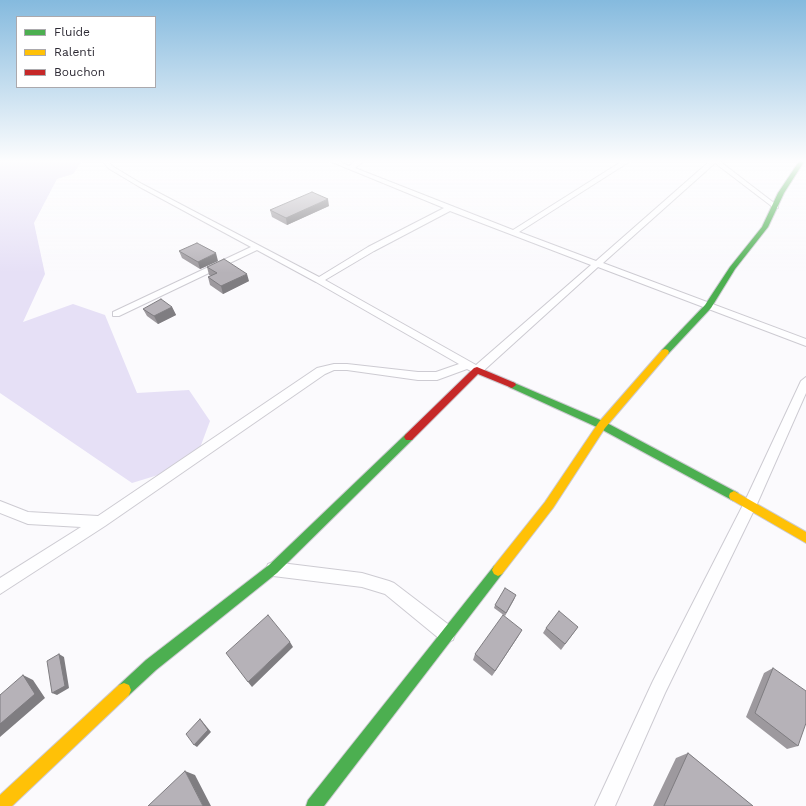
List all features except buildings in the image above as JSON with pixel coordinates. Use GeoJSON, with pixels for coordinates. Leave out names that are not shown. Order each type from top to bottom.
{"type":"FeatureCollection","features":[{"type":"Feature","properties":{"kind":"street"},"geometry":{"type":"LineString","coordinates":[[163,198],[319,280],[472,368],[602,425],[750,504],[806,538]]}},
{"type":"Feature","properties":{"kind":"street"},"geometry":{"type":"LineString","coordinates":[[424,198],[806,343]]}},
{"type":"Feature","properties":{"kind":"street"},"geometry":{"type":"LineString","coordinates":[[514,232],[569,198]]}},
{"type":"Feature","properties":{"kind":"street"},"geometry":{"type":"LineString","coordinates":[[0,806],[151,665],[273,569],[472,368],[598,264],[672,198]]}},
{"type":"Feature","properties":{"kind":"street"},"geometry":{"type":"LineString","coordinates":[[764,198],[776,207]]}},
{"type":"Feature","properties":{"kind":"street"},"geometry":{"type":"LineString","coordinates":[[314,806],[549,504],[602,425],[652,366],[708,306],[732,268],[765,227],[780,198]]}},
{"type":"Feature","properties":{"kind":"street"},"geometry":{"type":"LineString","coordinates":[[319,280],[372,249],[450,208]]}},
{"type":"Feature","properties":{"kind":"street"},"geometry":{"type":"LineString","coordinates":[[116,314],[256,248]]}},
{"type":"Feature","properties":{"kind":"street"},"geometry":{"type":"LineString","coordinates":[[0,587],[100,522],[322,371],[334,367],[347,367],[418,376],[437,376],[472,368]]}},
{"type":"Feature","properties":{"kind":"street"},"geometry":{"type":"LineString","coordinates":[[610,803],[689,624],[750,504],[806,381]]}},
{"type":"Feature","properties":{"kind":"street"},"geometry":{"type":"LineString","coordinates":[[0,507],[28,518],[100,522]]}},
{"type":"Feature","properties":{"kind":"street"},"geometry":{"type":"LineString","coordinates":[[273,569],[362,580],[389,588],[447,634]]}},
{"type":"Feature","properties":{"kind":"shaded area"},"geometry":{"type":"Polygon","coordinates":[[[0,198],[47,198],[34,223],[45,274],[23,322],[73,304],[105,315],[137,393],[189,390],[210,421],[194,464],[132,483],[0,393],[0,198]]]}},
{"type":"Feature","properties":{"kind":"traffic: fast"},"geometry":{"type":"LineString","coordinates":[[665,352],[708,306],[732,268],[765,227],[779,198]]}},
{"type":"Feature","properties":{"kind":"traffic: fast"},"geometry":{"type":"LineString","coordinates":[[512,385],[602,425],[734,496]]}},
{"type":"Feature","properties":{"kind":"traffic: fast"},"geometry":{"type":"LineString","coordinates":[[124,690],[151,665],[273,569],[409,437]]}},
{"type":"Feature","properties":{"kind":"traffic: fast"},"geometry":{"type":"LineString","coordinates":[[314,806],[498,570]]}},
{"type":"Feature","properties":{"kind":"traffic: slow"},"geometry":{"type":"LineString","coordinates":[[498,570],[549,505],[602,425],[665,352]]}},
{"type":"Feature","properties":{"kind":"traffic: slow"},"geometry":{"type":"LineString","coordinates":[[734,496],[806,538]]}},
{"type":"Feature","properties":{"kind":"traffic: slow"},"geometry":{"type":"LineString","coordinates":[[0,806],[124,690]]}},
{"type":"Feature","properties":{"kind":"traffic: jam"},"geometry":{"type":"LineString","coordinates":[[409,437],[477,370],[512,385]]}}]}
